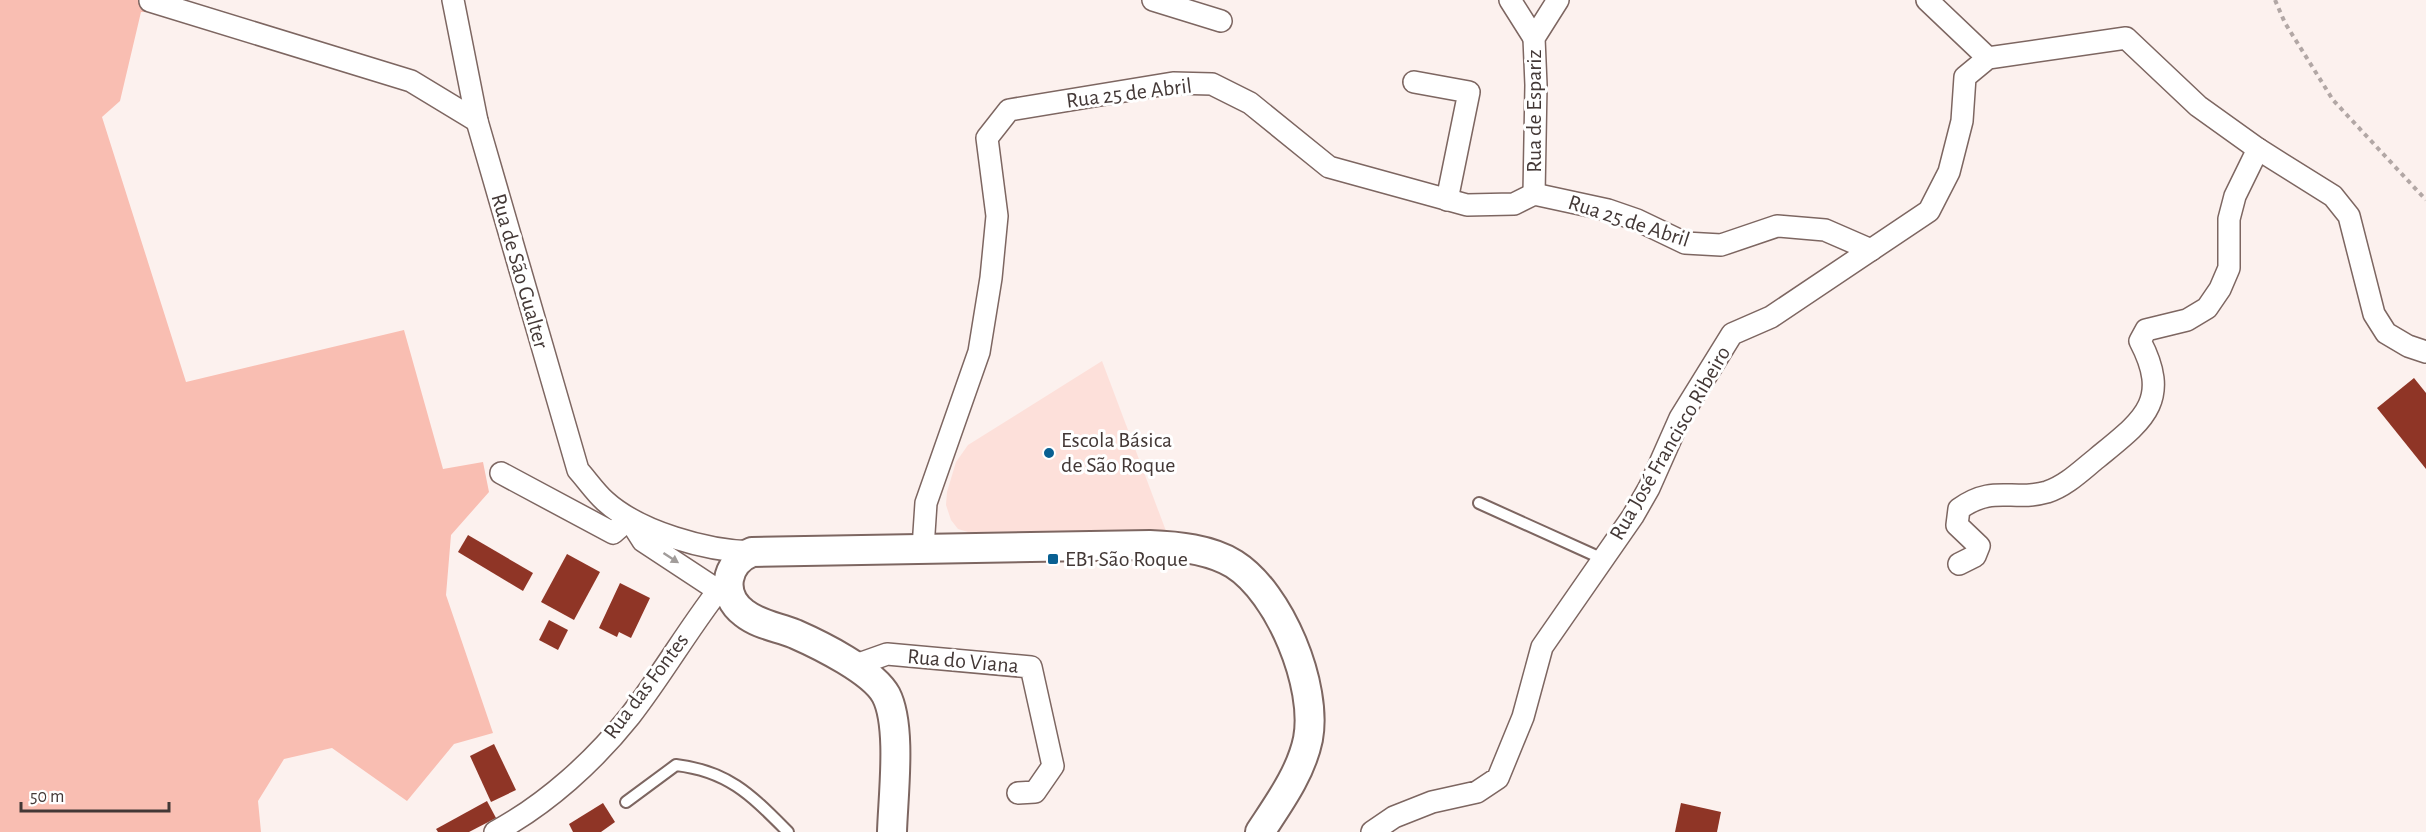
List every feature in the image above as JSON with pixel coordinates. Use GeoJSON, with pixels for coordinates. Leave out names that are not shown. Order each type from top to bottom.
{"type":"FeatureCollection","features":[{"type":"Feature","properties":{"kind":"street","name":"Rua de São Gualter"},"geometry":{"type":"LineString","coordinates":[[453,0],[477,121],[578,470],[605,501],[629,519],[670,535],[724,581]]}},
{"type":"Feature","properties":{"kind":"street"},"geometry":{"type":"LineString","coordinates":[[1153,0],[1221,21]]}},
{"type":"Feature","properties":{"kind":"street"},"geometry":{"type":"LineString","coordinates":[[1510,0],[1534,38]]}},
{"type":"Feature","properties":{"kind":"street","name":"Rua de Espariz"},"geometry":{"type":"LineString","coordinates":[[1534,194],[1536,86],[1534,38],[1558,0]]}},
{"type":"Feature","properties":{"kind":"street"},"geometry":{"type":"LineString","coordinates":[[1927,0],[1988,58],[2126,38],[2198,106],[2258,149],[2333,196],[2349,216],[2374,314],[2386,333],[2408,346],[2426,352]]}},
{"type":"Feature","properties":{"kind":"street"},"geometry":{"type":"LineString","coordinates":[[150,1],[411,81],[477,121]]}},
{"type":"Feature","properties":{"kind":"street","name":"Rua José Francisco Ribeiro"},"geometry":{"type":"LineString","coordinates":[[1372,832],[1394,817],[1432,802],[1477,792],[1498,778],[1523,717],[1542,647],[1649,488],[1680,418],[1732,334],[1771,317],[1929,211],[1949,172],[1962,121],[1965,77],[1988,58]]}},
{"type":"Feature","properties":{"kind":"street","name":"Rua 25 de Abril"},"geometry":{"type":"LineString","coordinates":[[923,548],[926,503],[979,352],[991,278],[997,216],[987,138],[1009,110],[1173,82],[1212,84],[1250,103],[1329,167],[1447,200],[1467,205],[1514,204],[1534,194],[1608,210],[1637,220],[1685,243],[1721,245],[1777,226],[1825,230],[1872,250]]}},
{"type":"Feature","properties":{"kind":"street"},"geometry":{"type":"LineString","coordinates":[[1414,82],[1469,92],[1447,200]]}},
{"type":"Feature","properties":{"kind":"street"},"geometry":{"type":"LineString","coordinates":[[1959,564],[1975,556],[1979,546],[1957,525],[1959,509],[1972,499],[1987,495],[2049,492],[2069,481],[2133,428],[2150,405],[2155,382],[2148,357],[2140,341],[2146,330],[2187,320],[2207,308],[2220,289],[2229,268],[2229,219],[2235,196],[2258,149]]}},
{"type":"Feature","properties":{"kind":"street"},"geometry":{"type":"LineString","coordinates":[[501,472],[613,533],[629,519]]}},
{"type":"Feature","properties":{"kind":"street","name":"Rua de São Gualter"},"geometry":{"type":"LineString","coordinates":[[629,519],[643,541],[724,581]]}},
{"type":"Feature","properties":{"kind":"street"},"geometry":{"type":"LineString","coordinates":[[892,832],[895,729],[885,694],[856,665],[795,634],[754,620],[742,612],[724,581],[923,548],[1174,546],[1202,551],[1234,563],[1256,583],[1277,614],[1305,681],[1309,710],[1308,738],[1300,765],[1260,832]]}},
{"type":"Feature","properties":{"kind":"street","name":"Rua das Fontes"},"geometry":{"type":"LineString","coordinates":[[495,832],[574,777],[629,716],[724,581]]}},
{"type":"Feature","properties":{"kind":"street","name":"Rua do Viana"},"geometry":{"type":"LineString","coordinates":[[856,665],[887,654],[1031,667],[1053,766],[1035,792],[1018,793]]}},
{"type":"Feature","properties":{"kind":"lane"},"geometry":{"type":"LineString","coordinates":[[1479,502],[1603,559]]}},
{"type":"Feature","properties":{"kind":"lane"},"geometry":{"type":"LineString","coordinates":[[626,802],[676,765],[701,768],[726,779],[759,803],[788,832]]}},
{"type":"Feature","properties":{"kind":"path"},"geometry":{"type":"LineString","coordinates":[[2275,0],[2285,23],[2333,100],[2426,200]]}},
{"type":"Feature","properties":{"kind":"shaded area"},"geometry":{"type":"Polygon","coordinates":[[[0,0],[148,0],[145,12],[141,12],[120,101],[102,117],[186,382],[404,330],[443,469],[483,462],[489,492],[451,535],[446,595],[493,733],[454,744],[407,801],[332,748],[284,759],[258,801],[261,832],[0,832],[0,0]]]}},
{"type":"Feature","properties":{"kind":"shaded area","name":"Escola Básica de São Roque"},"geometry":{"type":"Polygon","coordinates":[[[1102,361],[1166,531],[968,532],[958,529],[951,520],[946,505],[947,492],[956,462],[968,445],[1102,361]]]}},
{"type":"Feature","properties":{"kind":"building"},"geometry":{"type":"Polygon","coordinates":[[[2414,378],[2426,393],[2426,469],[2377,408],[2414,378]]]}},
{"type":"Feature","properties":{"kind":"building"},"geometry":{"type":"Polygon","coordinates":[[[468,535],[533,573],[523,591],[458,552],[468,535]]]}},
{"type":"Feature","properties":{"kind":"building"},"geometry":{"type":"Polygon","coordinates":[[[567,554],[600,572],[574,620],[541,602],[567,554]]]}},
{"type":"Feature","properties":{"kind":"building"},"geometry":{"type":"Polygon","coordinates":[[[620,583],[650,598],[631,638],[619,632],[617,637],[599,628],[620,583]]]}},
{"type":"Feature","properties":{"kind":"building"},"geometry":{"type":"Polygon","coordinates":[[[549,620],[568,630],[558,650],[539,640],[549,620]]]}},
{"type":"Feature","properties":{"kind":"building"},"geometry":{"type":"Polygon","coordinates":[[[494,744],[516,790],[491,802],[470,756],[494,744]]]}},
{"type":"Feature","properties":{"kind":"building"},"geometry":{"type":"Polygon","coordinates":[[[487,801],[496,818],[469,832],[438,832],[436,829],[487,801]]]}},
{"type":"Feature","properties":{"kind":"building"},"geometry":{"type":"Polygon","coordinates":[[[603,803],[615,822],[601,832],[573,832],[569,824],[603,803]]]}},
{"type":"Feature","properties":{"kind":"building"},"geometry":{"type":"Polygon","coordinates":[[[1681,803],[1721,812],[1717,832],[1675,832],[1681,803]]]}},
{"type":"Feature","properties":{"kind":"place","name":"Escola Básica de São Roque"},"geometry":{"type":"Point","coordinates":[1049,453]}},
{"type":"Feature","properties":{"kind":"place","name":"EB1 São Roque"},"geometry":{"type":"Point","coordinates":[1053,559]}}]}
